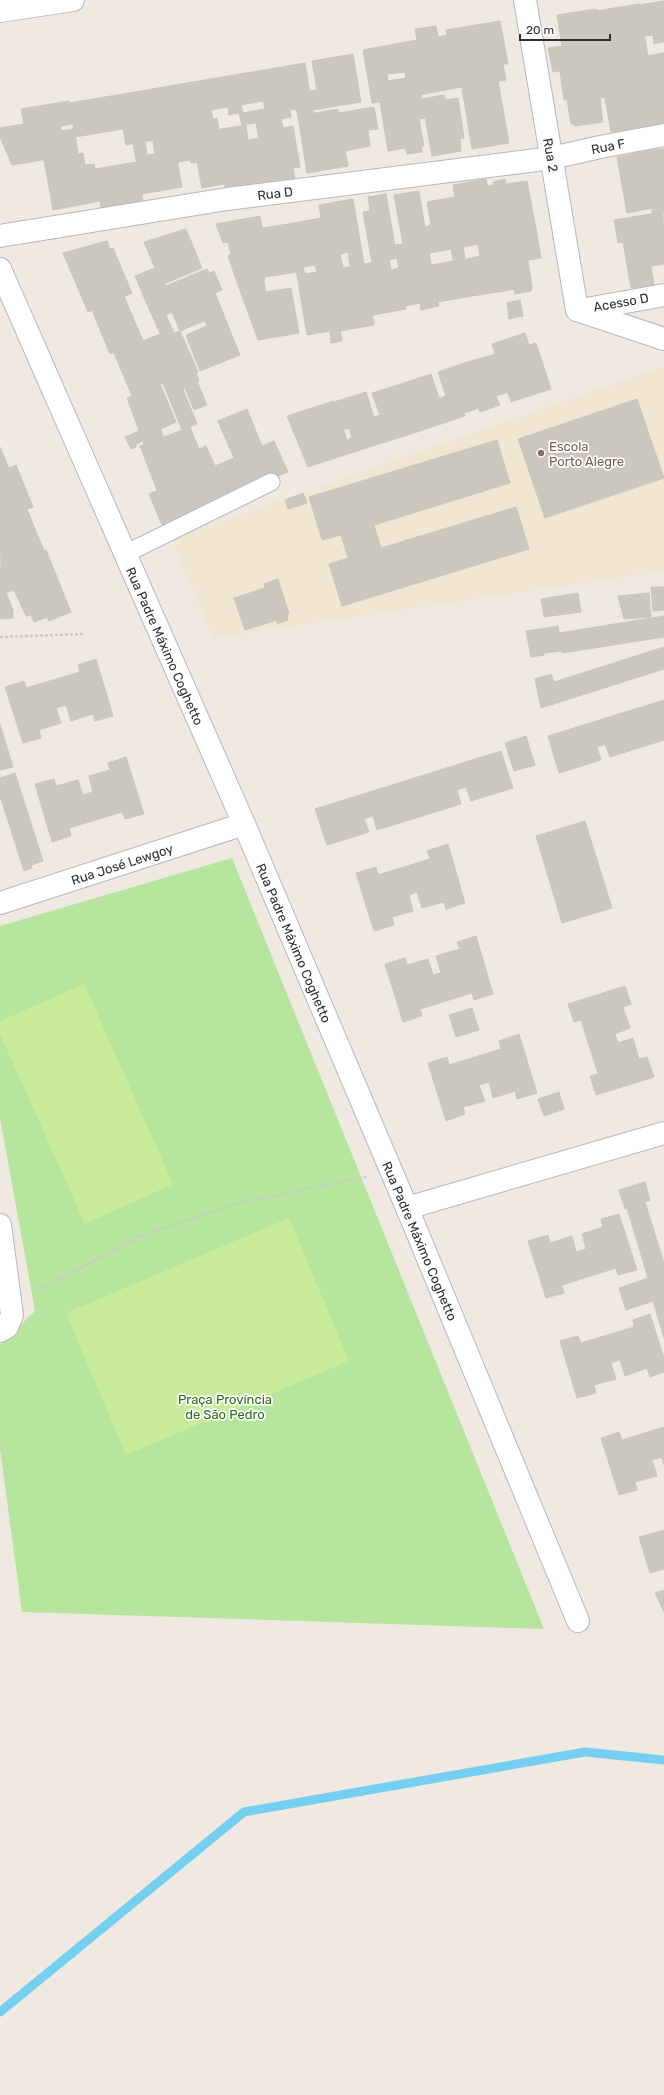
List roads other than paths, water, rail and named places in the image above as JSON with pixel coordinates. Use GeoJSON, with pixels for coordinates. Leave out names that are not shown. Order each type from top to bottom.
{"type":"FeatureCollection","features":[{"type":"Feature","properties":{"kind":"street"},"geometry":{"type":"LineString","coordinates":[[0,11],[73,0]]}},
{"type":"Feature","properties":{"kind":"street","name":"Rua 2"},"geometry":{"type":"LineString","coordinates":[[525,0],[578,310]]}},
{"type":"Feature","properties":{"kind":"street","name":"Rua F"},"geometry":{"type":"LineString","coordinates":[[552,158],[664,135]]}},
{"type":"Feature","properties":{"kind":"street","name":"Rua D"},"geometry":{"type":"LineString","coordinates":[[0,236],[227,200],[552,158]]}},
{"type":"Feature","properties":{"kind":"street","name":"Rua Padre Máximo Coghetto"},"geometry":{"type":"LineString","coordinates":[[0,269],[244,824],[392,1172],[578,1621]]}},
{"type":"Feature","properties":{"kind":"street","name":"Acesso D"},"geometry":{"type":"LineString","coordinates":[[578,310],[664,295]]}},
{"type":"Feature","properties":{"kind":"street"},"geometry":{"type":"LineString","coordinates":[[578,310],[664,339]]}},
{"type":"Feature","properties":{"kind":"street","name":"Rua José Lewgoy"},"geometry":{"type":"LineString","coordinates":[[0,903],[244,824]]}},
{"type":"Feature","properties":{"kind":"street"},"geometry":{"type":"LineString","coordinates":[[407,1208],[664,1132]]}},
{"type":"Feature","properties":{"kind":"street"},"geometry":{"type":"LineString","coordinates":[[0,1226],[12,1304],[12,1315],[7,1327],[0,1332]]}},
{"type":"Feature","properties":{"kind":"lane"},"geometry":{"type":"LineString","coordinates":[[125,554],[271,482]]}},
{"type":"Feature","properties":{"kind":"waterway"},"geometry":{"type":"LineString","coordinates":[[0,2012],[244,1812],[585,1752],[664,1760]]}},
{"type":"Feature","properties":{"kind":"place","name":"Escola Porto Alegre"},"geometry":{"type":"Point","coordinates":[541,453]}},
{"type":"Feature","properties":{"kind":"park label","name":"Praça Província de São Pedro"},"geometry":{"type":"Point","coordinates":[225,1406]}}]}
